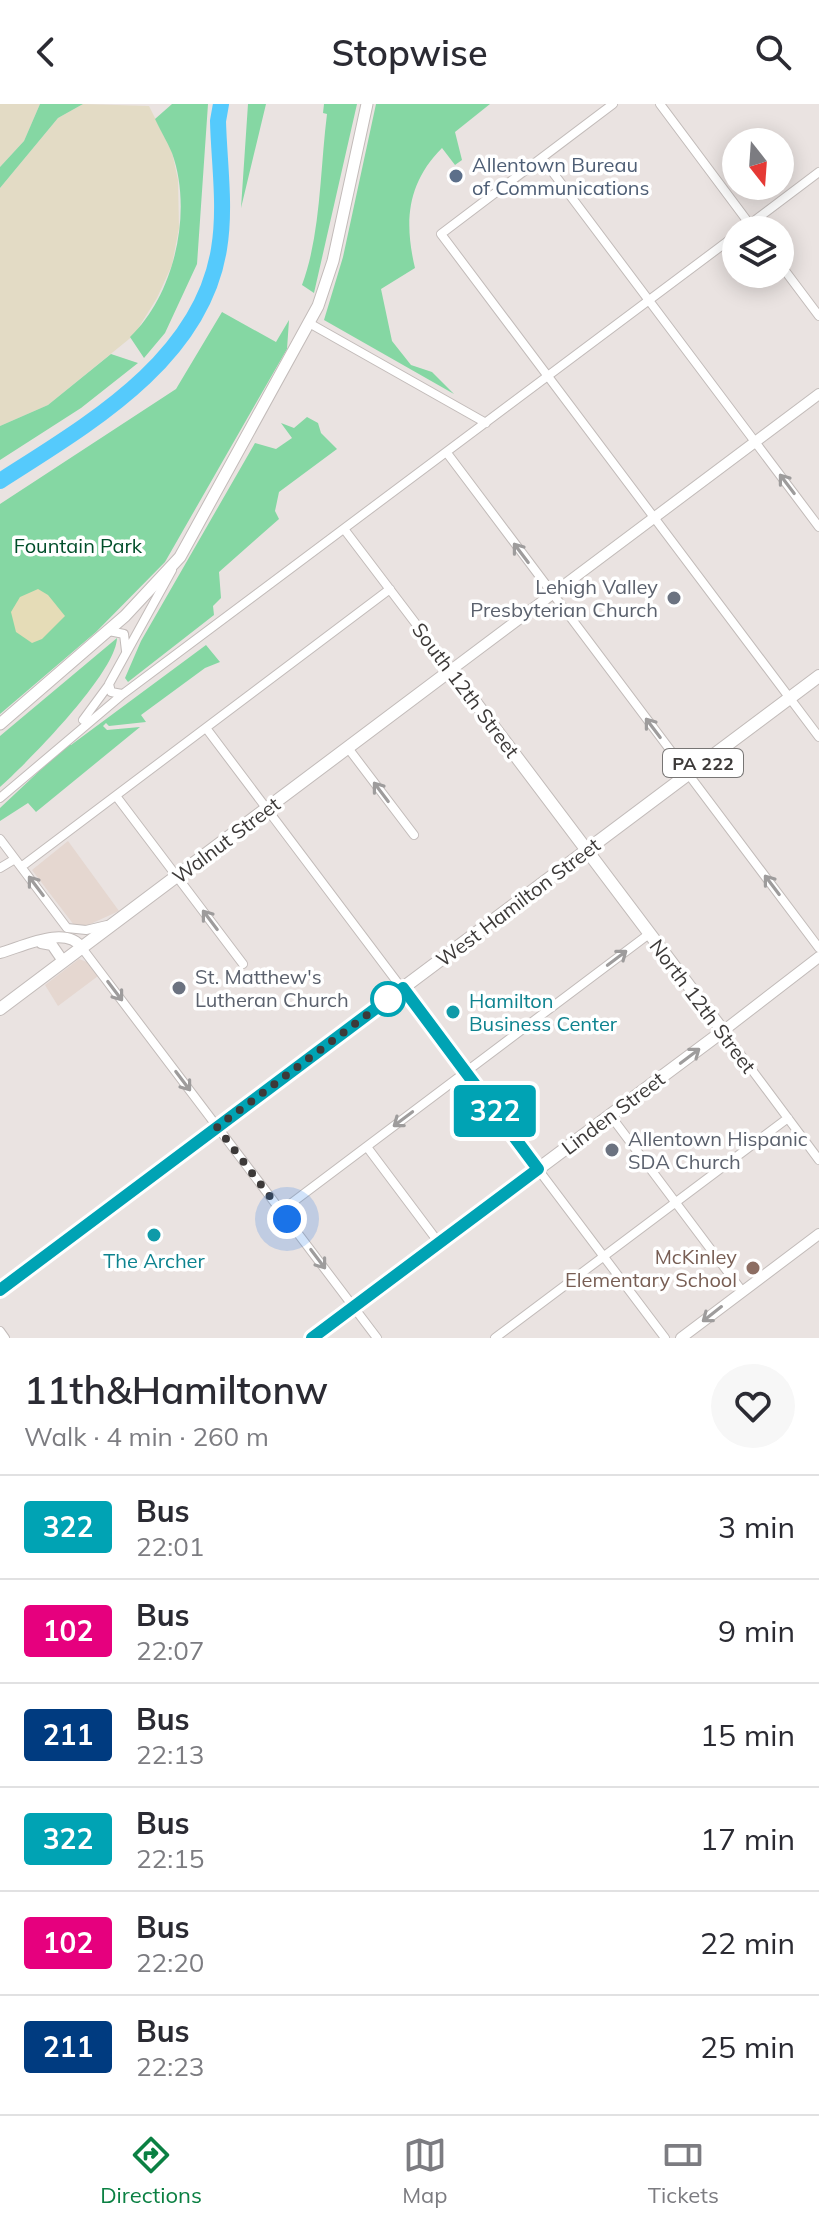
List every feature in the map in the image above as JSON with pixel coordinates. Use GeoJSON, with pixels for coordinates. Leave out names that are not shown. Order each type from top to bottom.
{"type":"FeatureCollection","features":[{"type":"Feature","properties":{"kind":"main road"},"geometry":{"type":"LineString","coordinates":[[0,724],[109,631],[180,557],[309,323],[333,261],[367,104]]}},
{"type":"Feature","properties":{"kind":"main road","name":"Walnut Street"},"geometry":{"type":"LineString","coordinates":[[0,1009],[451,670]]}},
{"type":"Feature","properties":{"kind":"main road","name":"South 12th Street"},"geometry":{"type":"LineString","coordinates":[[451,670],[587,851]]}},
{"type":"Feature","properties":{"kind":"main road","name":"West Hamilton Street"},"geometry":{"type":"LineString","coordinates":[[0,1290],[819,676]]}},
{"type":"Feature","properties":{"kind":"main road","name":"North 12th Street"},"geometry":{"type":"LineString","coordinates":[[587,851],[723,1031]]}},
{"type":"Feature","properties":{"kind":"main road","name":"Linden Street"},"geometry":{"type":"LineString","coordinates":[[312,1338],[723,1031]]}},
{"type":"Feature","properties":{"kind":"street"},"geometry":{"type":"LineString","coordinates":[[613,104],[441,234],[819,737]]}},
{"type":"Feature","properties":{"kind":"street"},"geometry":{"type":"LineString","coordinates":[[660,104],[740,216]]}},
{"type":"Feature","properties":{"kind":"street"},"geometry":{"type":"LineString","coordinates":[[542,158],[819,527]]}},
{"type":"Feature","properties":{"kind":"street"},"geometry":{"type":"LineString","coordinates":[[764,216],[819,172]]}},
{"type":"Feature","properties":{"kind":"street"},"geometry":{"type":"LineString","coordinates":[[0,798],[123,694],[722,245]]}},
{"type":"Feature","properties":{"kind":"street"},"geometry":{"type":"LineString","coordinates":[[794,283],[819,316]]}},
{"type":"Feature","properties":{"kind":"street"},"geometry":{"type":"LineString","coordinates":[[309,323],[486,423]]}},
{"type":"Feature","properties":{"kind":"street"},"geometry":{"type":"LineString","coordinates":[[451,670],[819,394]]}},
{"type":"Feature","properties":{"kind":"street"},"geometry":{"type":"LineString","coordinates":[[447,453],[819,948]]}},
{"type":"Feature","properties":{"kind":"street","name":"South 12th Street"},"geometry":{"type":"LineString","coordinates":[[344,529],[451,670]]}},
{"type":"Feature","properties":{"kind":"street"},"geometry":{"type":"LineString","coordinates":[[70,736],[109,684],[180,557]]}},
{"type":"Feature","properties":{"kind":"street"},"geometry":{"type":"LineString","coordinates":[[0,868],[18,863],[116,796],[390,589]]}},
{"type":"Feature","properties":{"kind":"street"},"geometry":{"type":"LineString","coordinates":[[125,616],[132,619],[139,631]]}},
{"type":"Feature","properties":{"kind":"street"},"geometry":{"type":"LineString","coordinates":[[109,631],[124,634],[125,656]]}},
{"type":"Feature","properties":{"kind":"street"},"geometry":{"type":"LineString","coordinates":[[109,684],[111,692],[123,694]]}},
{"type":"Feature","properties":{"kind":"street"},"geometry":{"type":"LineString","coordinates":[[206,728],[665,1338]]}},
{"type":"Feature","properties":{"kind":"street"},"geometry":{"type":"LineString","coordinates":[[348,748],[414,835]]}},
{"type":"Feature","properties":{"kind":"street"},"geometry":{"type":"LineString","coordinates":[[116,796],[243,964]]}},
{"type":"Feature","properties":{"kind":"street"},"geometry":{"type":"LineString","coordinates":[[0,839],[64,932],[82,948],[377,1338]]}},
{"type":"Feature","properties":{"kind":"street"},"geometry":{"type":"LineString","coordinates":[[0,953],[64,932],[86,930],[119,920]]}},
{"type":"Feature","properties":{"kind":"street"},"geometry":{"type":"LineString","coordinates":[[281,1211],[649,934]]}},
{"type":"Feature","properties":{"kind":"street"},"geometry":{"type":"LineString","coordinates":[[35,943],[52,945],[63,961]]}},
{"type":"Feature","properties":{"kind":"street"},"geometry":{"type":"LineString","coordinates":[[723,1031],[819,957]]}},
{"type":"Feature","properties":{"kind":"street","name":"North 12th Street"},"geometry":{"type":"LineString","coordinates":[[723,1031],[819,1160]]}},
{"type":"Feature","properties":{"kind":"street"},"geometry":{"type":"LineString","coordinates":[[610,1115],[742,1291]]}},
{"type":"Feature","properties":{"kind":"street"},"geometry":{"type":"LineString","coordinates":[[495,1338],[788,1118]]}},
{"type":"Feature","properties":{"kind":"street"},"geometry":{"type":"LineString","coordinates":[[367,1147],[439,1243]]}},
{"type":"Feature","properties":{"kind":"street"},"geometry":{"type":"LineString","coordinates":[[681,1338],[819,1234]]}},
{"type":"Feature","properties":{"kind":"street"},"geometry":{"type":"LineString","coordinates":[[0,1331],[5,1338]]}},
{"type":"Feature","properties":{"kind":"shaded area"},"geometry":{"type":"Polygon","coordinates":[[[0,104],[40,104],[24,141],[0,167],[0,104]]]}},
{"type":"Feature","properties":{"kind":"shaded area"},"geometry":{"type":"Polygon","coordinates":[[[83,104],[149,106],[172,152],[178,180],[179,228],[172,265],[157,298],[134,335],[48,405],[0,426],[0,188],[58,118],[83,104]]]}},
{"type":"Feature","properties":{"kind":"shaded area"},"geometry":{"type":"Polygon","coordinates":[[[68,841],[119,911],[86,926],[74,925],[32,870],[68,841]]]}},
{"type":"Feature","properties":{"kind":"shaded area"},"geometry":{"type":"Polygon","coordinates":[[[79,959],[87,962],[98,976],[58,1006],[45,985],[79,959]]]}},
{"type":"Feature","properties":{"kind":"green space"},"geometry":{"type":"Polygon","coordinates":[[[40,104],[83,104],[58,118],[0,188],[0,167],[24,141],[40,104]]]}},
{"type":"Feature","properties":{"kind":"green space"},"geometry":{"type":"Polygon","coordinates":[[[172,104],[208,104],[197,264],[165,333],[144,358],[130,337],[146,319],[169,275],[180,225],[178,176],[172,153],[155,119],[172,104]]]}},
{"type":"Feature","properties":{"kind":"green space"},"geometry":{"type":"Polygon","coordinates":[[[248,104],[266,104],[241,208],[248,104]]]}},
{"type":"Feature","properties":{"kind":"green space"},"geometry":{"type":"Polygon","coordinates":[[[324,104],[357,104],[314,293],[302,285],[316,223],[327,114],[323,113],[324,104]]]}},
{"type":"Feature","properties":{"kind":"green space"},"geometry":{"type":"Polygon","coordinates":[[[376,104],[490,104],[455,132],[462,160],[455,165],[442,148],[421,175],[409,219],[415,268],[381,289],[392,341],[411,365],[432,372],[454,394],[324,320],[343,257],[376,104]]]}},
{"type":"Feature","properties":{"kind":"green space","name":"Fountain Park"},"geometry":{"type":"Polygon","coordinates":[[[222,312],[276,342],[289,320],[287,349],[165,562],[96,632],[0,714],[0,504],[176,389],[222,312]]]}},
{"type":"Feature","properties":{"kind":"green space"},"geometry":{"type":"Polygon","coordinates":[[[111,354],[138,363],[81,408],[0,460],[0,426],[48,405],[111,354]]]}},
{"type":"Feature","properties":{"kind":"green space"},"geometry":{"type":"Polygon","coordinates":[[[307,417],[318,423],[321,433],[337,449],[279,492],[275,511],[279,519],[219,572],[221,598],[213,606],[214,615],[128,682],[125,678],[141,641],[255,443],[276,449],[292,438],[281,423],[294,428],[307,417]]]}},
{"type":"Feature","properties":{"kind":"green space"},"geometry":{"type":"Polygon","coordinates":[[[117,638],[113,653],[87,694],[0,787],[0,736],[117,638]]]}},
{"type":"Feature","properties":{"kind":"green space"},"geometry":{"type":"Polygon","coordinates":[[[206,645],[220,662],[205,668],[141,715],[146,722],[109,726],[106,723],[103,726],[107,730],[140,727],[36,812],[28,803],[0,821],[0,808],[68,744],[71,745],[206,645]]]}},
{"type":"Feature","properties":{"kind":"sand"},"geometry":{"type":"Polygon","coordinates":[[[38,589],[48,595],[65,616],[42,639],[32,643],[16,632],[11,612],[20,597],[38,589]]]}},
{"type":"Feature","properties":{"kind":"waterway"},"geometry":{"type":"LineString","coordinates":[[0,481],[103,413],[165,357],[189,325],[208,289],[219,249],[222,201],[218,121],[221,104]]}},
{"type":"Feature","properties":{"kind":"bus line","name":"322"},"geometry":{"type":"LineString","coordinates":[[0,1290],[403,988],[538,1169],[312,1338]]}},
{"type":"Feature","properties":{"kind":"place","name":"Allentown Bureau of Communications"},"geometry":{"type":"Point","coordinates":[456,176]}},
{"type":"Feature","properties":{"kind":"place","name":"Lehigh Valley Presbyterian Church"},"geometry":{"type":"Point","coordinates":[674,598]}},
{"type":"Feature","properties":{"kind":"place","name":"St. Matthew's Lutheran Church"},"geometry":{"type":"Point","coordinates":[179,988]}},
{"type":"Feature","properties":{"kind":"place","name":"Hamilton Business Center"},"geometry":{"type":"Point","coordinates":[453,1012]}},
{"type":"Feature","properties":{"kind":"place","name":"Allentown Hispanic SDA Church"},"geometry":{"type":"Point","coordinates":[612,1150]}},
{"type":"Feature","properties":{"kind":"place","name":"The Archer"},"geometry":{"type":"Point","coordinates":[154,1235]}},
{"type":"Feature","properties":{"kind":"place","name":"McKinley Elementary School"},"geometry":{"type":"Point","coordinates":[753,1268]}},
{"type":"Feature","properties":{"kind":"route"},"geometry":{"type":"LineString","coordinates":[[287,1219],[217,1127],[395,994],[388,999]]}}]}
